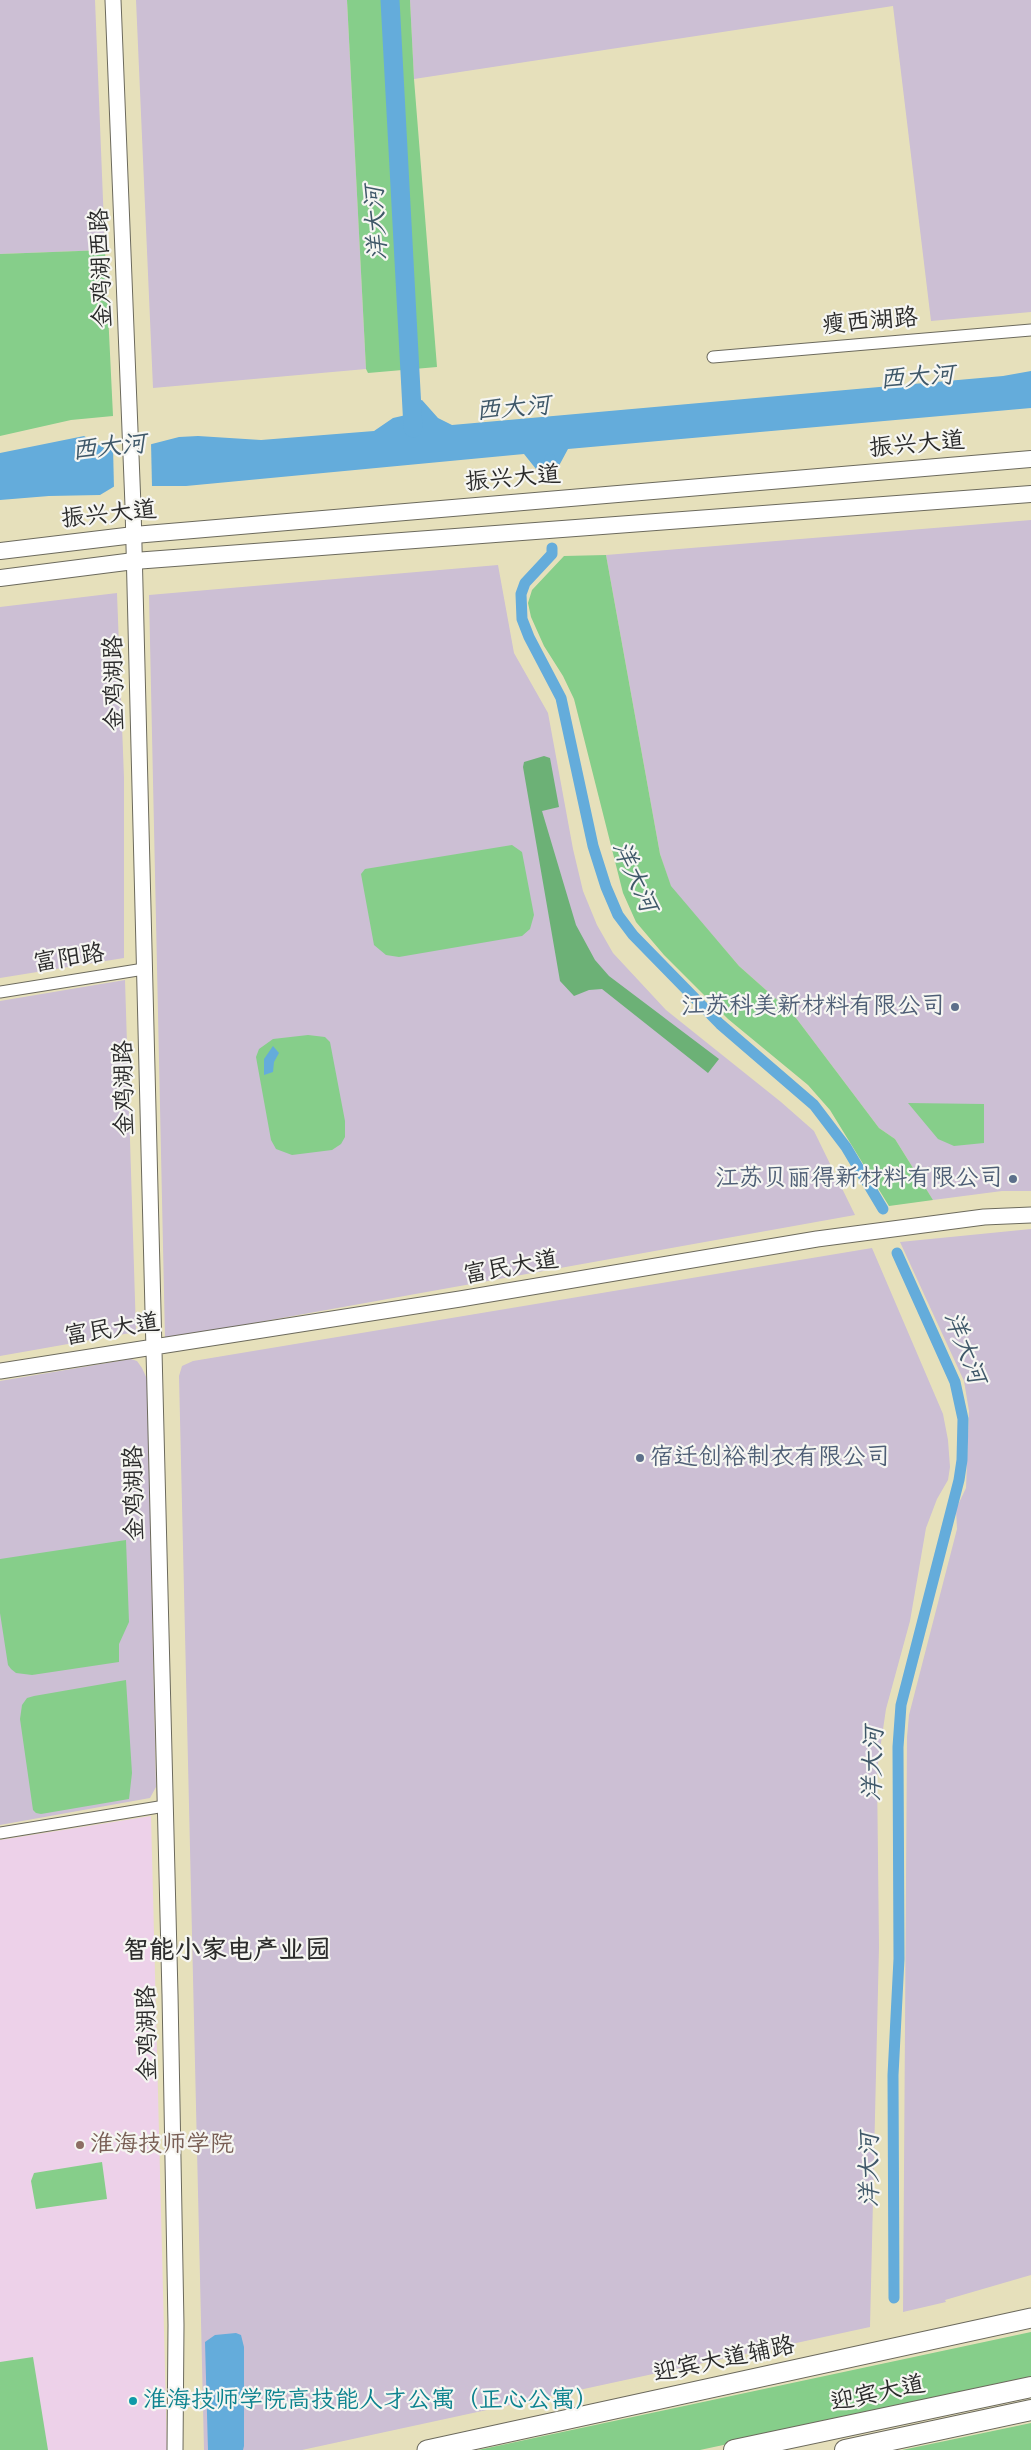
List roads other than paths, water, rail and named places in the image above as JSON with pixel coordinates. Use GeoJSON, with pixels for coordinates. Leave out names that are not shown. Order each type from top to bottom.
{"type":"FeatureCollection","features":[{"type":"Feature","properties":{"kind":"highway","name":"迎宾大道"},"geometry":{"type":"LineString","coordinates":[[734,2450],[1031,2387]]}},
{"type":"Feature","properties":{"kind":"highway","name":"迎宾大道"},"geometry":{"type":"LineString","coordinates":[[846,2450],[1031,2410]]}},
{"type":"Feature","properties":{"kind":"main road","name":"振兴大道"},"geometry":{"type":"LineString","coordinates":[[0,552],[134,534],[1031,459]]}},
{"type":"Feature","properties":{"kind":"main road","name":"振兴大道"},"geometry":{"type":"LineString","coordinates":[[0,578],[134,561],[1031,494]]}},
{"type":"Feature","properties":{"kind":"main road","name":"迎宾大道辅路"},"geometry":{"type":"LineString","coordinates":[[427,2450],[1031,2318]]}},
{"type":"Feature","properties":{"kind":"street","name":"金鸡湖西路"},"geometry":{"type":"LineString","coordinates":[[113,0],[134,534]]}},
{"type":"Feature","properties":{"kind":"street","name":"瘦西湖路"},"geometry":{"type":"LineString","coordinates":[[713,357],[1031,330]]}},
{"type":"Feature","properties":{"kind":"street","name":"金鸡湖路"},"geometry":{"type":"LineString","coordinates":[[134,534],[176,2309],[175,2450]]}},
{"type":"Feature","properties":{"kind":"street","name":"富阳路"},"geometry":{"type":"LineString","coordinates":[[0,992],[144,969]]}},
{"type":"Feature","properties":{"kind":"street","name":"富民大道"},"geometry":{"type":"LineString","coordinates":[[0,1370],[460,1299],[817,1239],[984,1217],[1031,1215]]}},
{"type":"Feature","properties":{"kind":"street"},"geometry":{"type":"LineString","coordinates":[[0,1833],[165,1806]]}},
{"type":"Feature","properties":{"kind":"water"},"geometry":{"type":"Polygon","coordinates":[[[1031,371],[1031,408],[568,449],[554,475],[540,474],[524,454],[186,486],[115,486],[100,495],[49,496],[0,500],[0,453],[84,436],[106,449],[148,445],[179,437],[198,436],[261,440],[374,431],[393,418],[406,415],[408,403],[422,400],[438,418],[452,425],[1003,376],[1031,371]]]}},
{"type":"Feature","properties":{"kind":"water"},"geometry":{"type":"Polygon","coordinates":[[[273,1046],[279,1053],[274,1062],[273,1072],[264,1075],[264,1059],[273,1046]]]}},
{"type":"Feature","properties":{"kind":"water"},"geometry":{"type":"Polygon","coordinates":[[[236,2333],[241,2335],[244,2347],[244,2446],[243,2450],[208,2450],[205,2342],[215,2335],[236,2333]]]}},
{"type":"Feature","properties":{"kind":"waterway","name":"洋大河"},"geometry":{"type":"LineString","coordinates":[[390,0],[413,428]]}},
{"type":"Feature","properties":{"kind":"waterway","name":"洋大河"},"geometry":{"type":"LineString","coordinates":[[548,477],[550,459]]}},
{"type":"Feature","properties":{"kind":"waterway","name":"洋大河"},"geometry":{"type":"LineString","coordinates":[[552,548],[552,554],[525,583],[521,594],[522,619],[529,637],[561,698],[593,846],[606,887],[618,915],[633,935],[720,1024],[814,1105],[846,1147],[883,1209]]}},
{"type":"Feature","properties":{"kind":"waterway","name":"洋大河"},"geometry":{"type":"LineString","coordinates":[[894,2298],[893,2075],[899,1959],[898,1747],[901,1705],[959,1480],[962,1460],[963,1419],[955,1382],[897,1253]]}},
{"type":"Feature","properties":{"kind":"place","name":"江苏科美新材料有限公司"},"geometry":{"type":"Point","coordinates":[955,1007]}},
{"type":"Feature","properties":{"kind":"place","name":"江苏贝丽得新材料有限公司"},"geometry":{"type":"Point","coordinates":[1013,1179]}},
{"type":"Feature","properties":{"kind":"place","name":"宿迁创裕制衣有限公司"},"geometry":{"type":"Point","coordinates":[640,1458]}},
{"type":"Feature","properties":{"kind":"place","name":"淮海技师学院"},"geometry":{"type":"Point","coordinates":[80,2145]}},
{"type":"Feature","properties":{"kind":"place","name":"淮海技师学院高技能人才公寓（正心公寓）"},"geometry":{"type":"Point","coordinates":[133,2401]}},
{"type":"Feature","properties":{"kind":"district","name":"智能小家电产业园"},"geometry":{"type":"Point","coordinates":[227,1951]}},
{"type":"Feature","properties":{"kind":"water label","name":"西大河"},"geometry":{"type":"Point","coordinates":[917,378]}},
{"type":"Feature","properties":{"kind":"water label","name":"西大河"},"geometry":{"type":"Point","coordinates":[513,409]}},
{"type":"Feature","properties":{"kind":"water label","name":"西大河"},"geometry":{"type":"Point","coordinates":[109,448]}}]}
